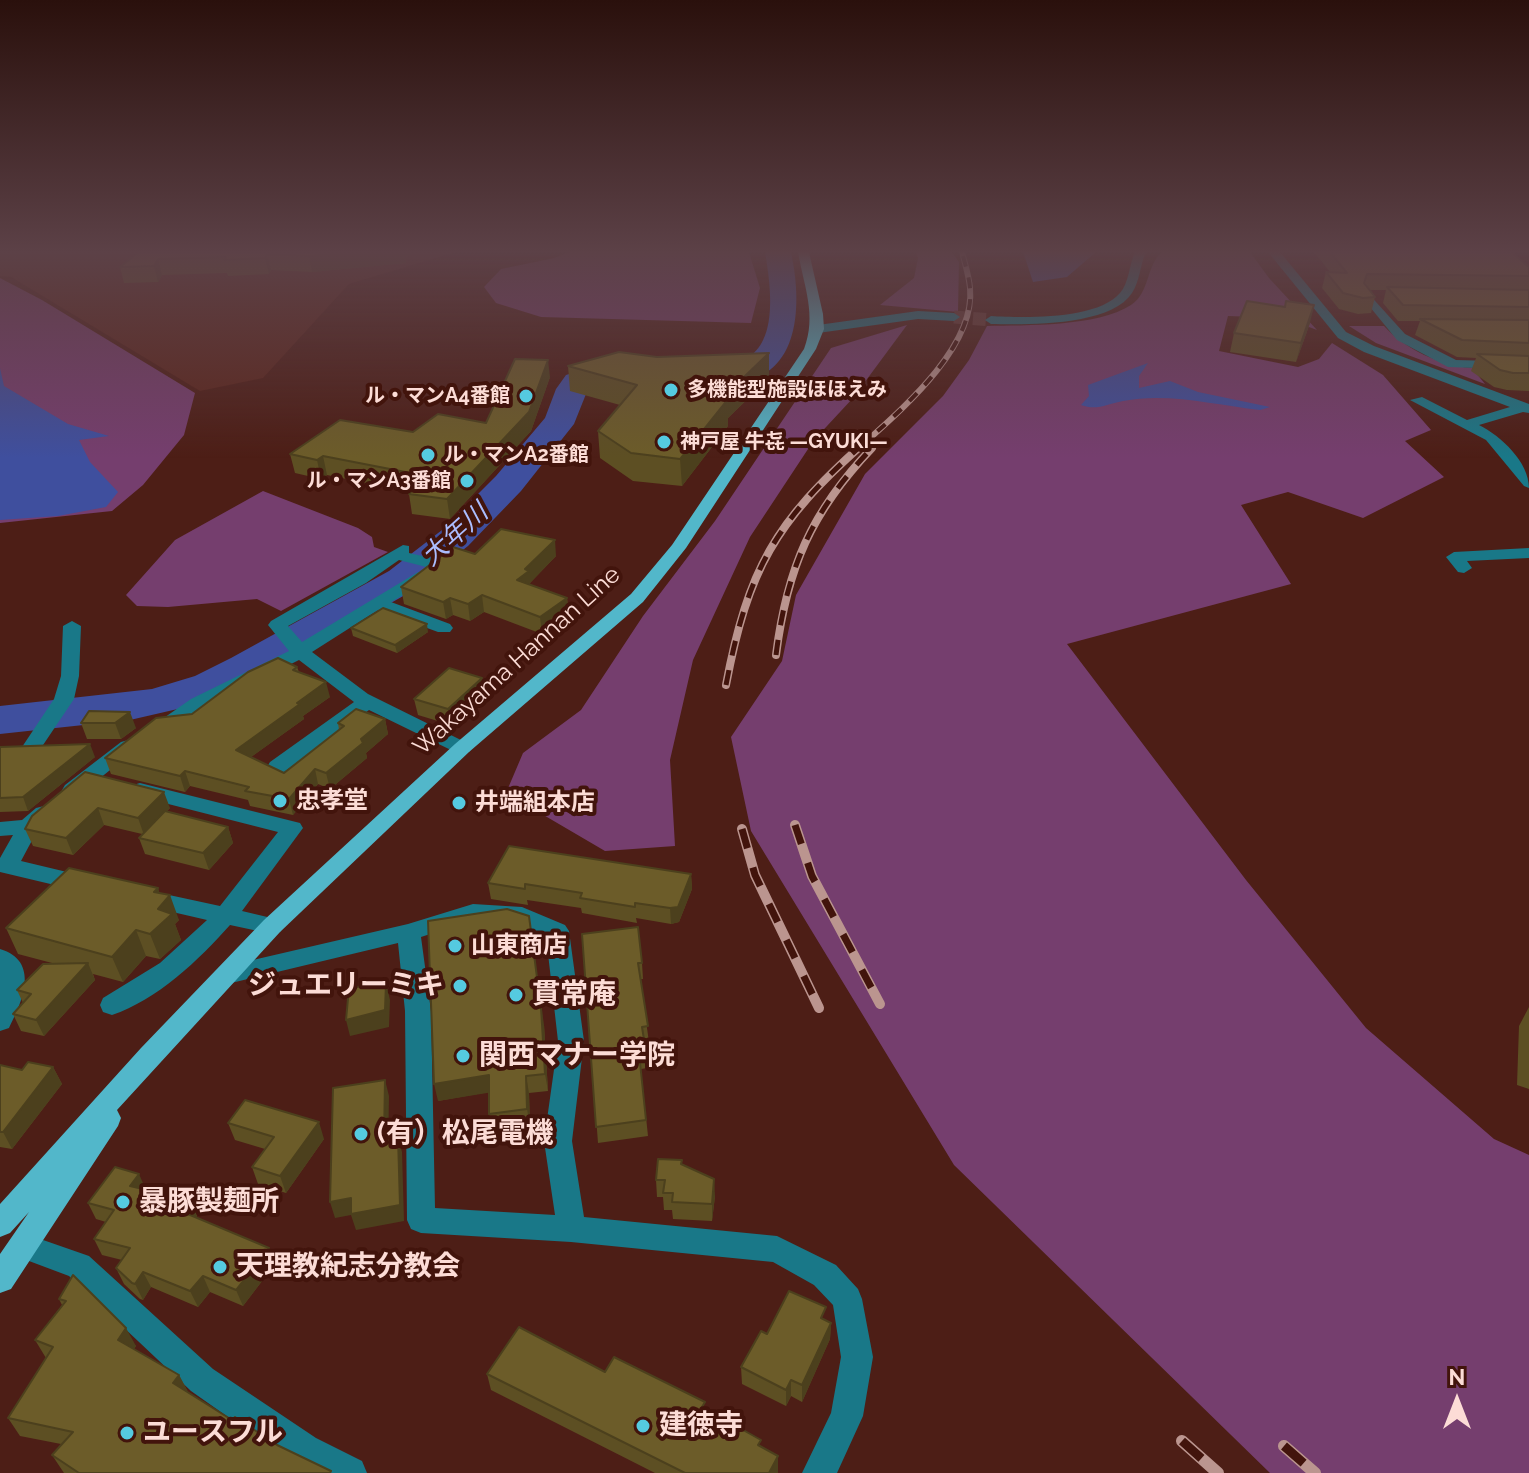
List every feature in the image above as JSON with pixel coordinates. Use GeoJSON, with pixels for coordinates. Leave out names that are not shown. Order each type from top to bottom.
{"type":"FeatureCollection","features":[{"type":"Feature","properties":{"kind":"main road"},"geometry":{"type":"LineString","coordinates":[[818,321],[818,329]]}},
{"type":"Feature","properties":{"kind":"main road","name":"Wakayama Hannan Line"},"geometry":{"type":"LineString","coordinates":[[0,1224],[150,1055],[272,926],[462,748],[637,598],[678,548],[722,483],[805,359],[818,329]]}},
{"type":"Feature","properties":{"kind":"main road","name":"Wakayama Hannan Line"},"geometry":{"type":"LineString","coordinates":[[0,1279],[150,1055]]}},
{"type":"Feature","properties":{"kind":"street"},"geometry":{"type":"LineString","coordinates":[[818,329],[877,321]]}},
{"type":"Feature","properties":{"kind":"street"},"geometry":{"type":"LineString","coordinates":[[1328,321],[1342,335],[1369,349],[1526,408]]}},
{"type":"Feature","properties":{"kind":"street"},"geometry":{"type":"LineString","coordinates":[[1388,321],[1401,337],[1453,364],[1522,366],[1529,381]]}},
{"type":"Feature","properties":{"kind":"street"},"geometry":{"type":"LineString","coordinates":[[1394,328],[1409,328]]}},
{"type":"Feature","properties":{"kind":"street"},"geometry":{"type":"LineString","coordinates":[[1417,400],[1491,437],[1529,483]]}},
{"type":"Feature","properties":{"kind":"street"},"geometry":{"type":"LineString","coordinates":[[1468,424],[1526,408]]}},
{"type":"Feature","properties":{"kind":"street"},"geometry":{"type":"LineString","coordinates":[[272,926],[117,892],[4,873],[28,827],[125,748],[198,703],[297,651],[379,604],[442,562],[400,552],[360,579],[277,625],[297,651],[365,703],[462,748]]}},
{"type":"Feature","properties":{"kind":"street"},"geometry":{"type":"LineString","coordinates":[[1464,568],[1454,557],[1529,553]]}},
{"type":"Feature","properties":{"kind":"street"},"geometry":{"type":"LineString","coordinates":[[379,604],[444,628]]}},
{"type":"Feature","properties":{"kind":"street"},"geometry":{"type":"LineString","coordinates":[[32,747],[64,699],[70,676],[72,626]]}},
{"type":"Feature","properties":{"kind":"street"},"geometry":{"type":"LineString","coordinates":[[277,767],[365,703]]}},
{"type":"Feature","properties":{"kind":"street"},"geometry":{"type":"LineString","coordinates":[[6,747],[63,747]]}},
{"type":"Feature","properties":{"kind":"street"},"geometry":{"type":"LineString","coordinates":[[94,748],[125,748]]}},
{"type":"Feature","properties":{"kind":"street"},"geometry":{"type":"LineString","coordinates":[[87,777],[292,828],[227,917],[184,960],[112,1005]]}},
{"type":"Feature","properties":{"kind":"street"},"geometry":{"type":"LineString","coordinates":[[0,829],[28,827]]}},
{"type":"Feature","properties":{"kind":"street"},"geometry":{"type":"LineString","coordinates":[[227,975],[409,932],[473,912],[522,915],[557,931],[571,1041],[558,1141],[571,1229]]}},
{"type":"Feature","properties":{"kind":"street"},"geometry":{"type":"LineString","coordinates":[[409,932],[418,1011],[421,1220],[571,1229],[777,1249],[825,1275],[847,1299],[857,1357],[847,1416],[819,1473]]}},
{"type":"Feature","properties":{"kind":"street"},"geometry":{"type":"LineString","coordinates":[[0,958],[13,970],[14,986],[0,1021]]}},
{"type":"Feature","properties":{"kind":"street"},"geometry":{"type":"LineString","coordinates":[[23,1246],[79,1266],[202,1380],[304,1450],[350,1473]]}},
{"type":"Feature","properties":{"kind":"shaded area"},"geometry":{"type":"Polygon","coordinates":[[[0,321],[76,321],[195,393],[184,435],[143,485],[112,511],[0,523],[0,321]]]}},
{"type":"Feature","properties":{"kind":"shaded area"},"geometry":{"type":"Polygon","coordinates":[[[84,321],[315,321],[263,378],[200,391],[84,321]]]}},
{"type":"Feature","properties":{"kind":"shaded area"},"geometry":{"type":"Polygon","coordinates":[[[672,321],[752,321],[751,323],[672,321]]]}},
{"type":"Feature","properties":{"kind":"shaded area"},"geometry":{"type":"Polygon","coordinates":[[[1081,321],[1227,321],[1219,351],[1298,367],[1319,359],[1332,343],[1383,375],[1431,430],[1405,441],[1444,477],[1363,518],[1288,492],[1241,505],[1291,584],[1067,644],[1246,880],[1366,1028],[1494,1139],[1529,1155],[1529,1473],[1270,1473],[954,1165],[751,831],[731,737],[782,661],[796,595],[865,474],[943,396],[969,360],[987,326],[1081,321]]]}},
{"type":"Feature","properties":{"kind":"shaded area"},"geometry":{"type":"Polygon","coordinates":[[[1292,321],[1308,321],[1317,330],[1292,321]]]}},
{"type":"Feature","properties":{"kind":"shaded area"},"geometry":{"type":"Polygon","coordinates":[[[907,325],[853,398],[814,440],[750,537],[693,660],[670,760],[675,846],[605,851],[506,793],[523,753],[581,710],[643,616],[715,521],[831,348],[907,325]]]}},
{"type":"Feature","properties":{"kind":"shaded area"},"geometry":{"type":"Polygon","coordinates":[[[1349,326],[1384,326],[1424,355],[1472,368],[1485,384],[1376,343],[1349,326]]]}},
{"type":"Feature","properties":{"kind":"shaded area"},"geometry":{"type":"Polygon","coordinates":[[[263,491],[358,528],[372,537],[374,547],[388,552],[281,611],[257,599],[168,607],[137,606],[126,595],[175,540],[263,491]]]}},
{"type":"Feature","properties":{"kind":"water"},"geometry":{"type":"Polygon","coordinates":[[[1148,363],[1139,376],[1139,388],[1170,381],[1198,392],[1270,407],[1260,410],[1157,398],[1097,407],[1081,405],[1089,396],[1088,385],[1148,363]]]}},
{"type":"Feature","properties":{"kind":"water"},"geometry":{"type":"Polygon","coordinates":[[[0,368],[4,386],[68,424],[109,436],[79,440],[90,462],[118,492],[106,507],[58,516],[0,520],[0,368]]]}},
{"type":"Feature","properties":{"kind":"building"},"geometry":{"type":"Polygon","coordinates":[[[1239,321],[1309,321],[1301,343],[1234,333],[1239,321]]]}},
{"type":"Feature","properties":{"kind":"building"},"geometry":{"type":"Polygon","coordinates":[[[1423,321],[1529,321],[1529,343],[1462,340],[1423,321]]]}},
{"type":"Feature","properties":{"kind":"building"},"geometry":{"type":"Polygon","coordinates":[[[619,352],[657,357],[769,353],[721,399],[728,399],[680,459],[631,453],[598,431],[637,385],[568,366],[619,352]]]}},
{"type":"Feature","properties":{"kind":"building"},"geometry":{"type":"Polygon","coordinates":[[[1477,354],[1529,356],[1529,373],[1500,370],[1477,354]]]}},
{"type":"Feature","properties":{"kind":"building"},"geometry":{"type":"Polygon","coordinates":[[[515,359],[548,360],[529,412],[447,499],[409,494],[426,476],[323,456],[317,460],[290,454],[340,420],[413,432],[438,414],[486,423],[515,359]]]}},
{"type":"Feature","properties":{"kind":"building"},"geometry":{"type":"Polygon","coordinates":[[[501,529],[555,540],[525,569],[529,571],[517,580],[567,598],[540,617],[482,595],[468,604],[450,598],[443,602],[401,587],[453,547],[475,554],[501,529]]]}},
{"type":"Feature","properties":{"kind":"building"},"geometry":{"type":"Polygon","coordinates":[[[383,608],[427,624],[395,645],[351,628],[383,608]]]}},
{"type":"Feature","properties":{"kind":"building"},"geometry":{"type":"Polygon","coordinates":[[[278,658],[297,667],[293,670],[326,682],[236,750],[284,773],[344,726],[338,723],[356,709],[385,719],[361,739],[363,743],[326,773],[315,769],[289,799],[245,791],[249,787],[185,771],[180,776],[105,758],[156,718],[192,714],[248,672],[278,658]]]}},
{"type":"Feature","properties":{"kind":"building"},"geometry":{"type":"Polygon","coordinates":[[[449,668],[482,678],[448,709],[414,699],[449,668]]]}},
{"type":"Feature","properties":{"kind":"building"},"geometry":{"type":"Polygon","coordinates":[[[89,711],[130,712],[115,723],[81,723],[89,711]]]}},
{"type":"Feature","properties":{"kind":"building"},"geometry":{"type":"Polygon","coordinates":[[[90,744],[23,797],[0,798],[0,747],[90,744]]]}},
{"type":"Feature","properties":{"kind":"building"},"geometry":{"type":"Polygon","coordinates":[[[85,772],[164,792],[138,818],[98,808],[66,838],[25,829],[32,816],[85,772]]]}},
{"type":"Feature","properties":{"kind":"building"},"geometry":{"type":"Polygon","coordinates":[[[165,811],[228,827],[203,853],[139,838],[165,811]]]}},
{"type":"Feature","properties":{"kind":"building"},"geometry":{"type":"Polygon","coordinates":[[[509,846],[691,874],[678,907],[670,908],[635,903],[635,907],[580,898],[582,893],[525,884],[525,889],[488,883],[509,846]]]}},
{"type":"Feature","properties":{"kind":"building"},"geometry":{"type":"Polygon","coordinates":[[[69,868],[158,888],[154,892],[170,895],[158,909],[172,914],[150,934],[136,930],[112,957],[6,928],[69,868]]]}},
{"type":"Feature","properties":{"kind":"building"},"geometry":{"type":"Polygon","coordinates":[[[507,909],[529,916],[541,1008],[545,1074],[526,1076],[527,1109],[489,1114],[489,1075],[434,1084],[428,921],[507,909]]]}},
{"type":"Feature","properties":{"kind":"building"},"geometry":{"type":"Polygon","coordinates":[[[638,927],[642,963],[638,963],[648,1026],[642,1027],[646,1052],[639,1053],[646,1120],[596,1127],[582,934],[638,927]]]}},
{"type":"Feature","properties":{"kind":"building"},"geometry":{"type":"Polygon","coordinates":[[[88,963],[36,1020],[13,1014],[31,994],[17,990],[43,964],[88,963]]]}},
{"type":"Feature","properties":{"kind":"building"},"geometry":{"type":"Polygon","coordinates":[[[386,983],[385,1010],[346,1020],[349,988],[386,983]]]}},
{"type":"Feature","properties":{"kind":"building"},"geometry":{"type":"Polygon","coordinates":[[[28,1062],[53,1067],[0,1132],[0,1065],[22,1070],[28,1062]]]}},
{"type":"Feature","properties":{"kind":"building"},"geometry":{"type":"Polygon","coordinates":[[[385,1080],[384,1139],[398,1137],[400,1205],[351,1214],[351,1198],[330,1202],[333,1088],[385,1080]]]}},
{"type":"Feature","properties":{"kind":"building"},"geometry":{"type":"Polygon","coordinates":[[[245,1100],[319,1122],[280,1176],[252,1167],[274,1137],[228,1123],[245,1100]]]}},
{"type":"Feature","properties":{"kind":"building"},"geometry":{"type":"Polygon","coordinates":[[[658,1159],[682,1160],[681,1164],[714,1179],[712,1204],[672,1202],[673,1193],[663,1193],[665,1180],[656,1180],[658,1159]]]}},
{"type":"Feature","properties":{"kind":"building"},"geometry":{"type":"Polygon","coordinates":[[[115,1167],[139,1174],[130,1186],[190,1200],[183,1212],[269,1248],[236,1290],[203,1276],[190,1291],[143,1272],[135,1284],[132,1283],[116,1268],[130,1248],[94,1239],[114,1210],[88,1203],[115,1167]]]}},
{"type":"Feature","properties":{"kind":"building"},"geometry":{"type":"Polygon","coordinates":[[[73,1275],[126,1328],[118,1340],[179,1375],[173,1383],[232,1420],[235,1417],[277,1445],[330,1473],[79,1473],[52,1455],[73,1432],[8,1418],[53,1347],[35,1340],[66,1301],[59,1299],[73,1275]]]}},
{"type":"Feature","properties":{"kind":"building"},"geometry":{"type":"Polygon","coordinates":[[[789,1291],[826,1307],[821,1318],[831,1323],[802,1385],[791,1380],[786,1390],[741,1367],[761,1331],[767,1334],[789,1291]]]}},
{"type":"Feature","properties":{"kind":"building"},"geometry":{"type":"Polygon","coordinates":[[[519,1327],[605,1372],[614,1357],[705,1402],[702,1407],[761,1440],[758,1445],[778,1456],[769,1473],[685,1473],[487,1374],[519,1327]]]}},
{"type":"Feature","properties":{"kind":"waterway","name":"大年川"},"geometry":{"type":"LineString","coordinates":[[712,371],[737,370],[760,363],[777,341],[783,321]]}},
{"type":"Feature","properties":{"kind":"waterway","name":"大年川"},"geometry":{"type":"LineString","coordinates":[[0,720],[152,703],[193,693],[246,667],[415,571],[455,538],[509,484],[561,419],[577,382],[594,375],[625,373]]}},
{"type":"Feature","properties":{"kind":"railway"},"geometry":{"type":"LineString","coordinates":[[861,446],[932,376],[948,355],[965,321]]}},
{"type":"Feature","properties":{"kind":"railway"},"geometry":{"type":"LineString","coordinates":[[726,685],[744,609],[770,550],[808,498],[863,444]]}},
{"type":"Feature","properties":{"kind":"railway"},"geometry":{"type":"LineString","coordinates":[[776,655],[787,595],[805,543],[833,495],[872,448]]}},
{"type":"Feature","properties":{"kind":"railway"},"geometry":{"type":"LineString","coordinates":[[795,825],[812,876],[880,1004]]}},
{"type":"Feature","properties":{"kind":"railway"},"geometry":{"type":"LineString","coordinates":[[742,829],[755,875],[819,1008]]}},
{"type":"Feature","properties":{"kind":"railway"},"geometry":{"type":"LineString","coordinates":[[1182,1441],[1218,1473]]}},
{"type":"Feature","properties":{"kind":"railway"},"geometry":{"type":"LineString","coordinates":[[1284,1446],[1315,1473]]}},
{"type":"Feature","properties":{"kind":"place","name":"多機能型施設ほほえみ"},"geometry":{"type":"Point","coordinates":[671,390]}},
{"type":"Feature","properties":{"kind":"place","name":"ル・マンA4番館"},"geometry":{"type":"Point","coordinates":[526,396]}},
{"type":"Feature","properties":{"kind":"place","name":"神戸屋 牛㐂 ―GYUKI―"},"geometry":{"type":"Point","coordinates":[664,442]}},
{"type":"Feature","properties":{"kind":"place","name":"ル・マンA2番館"},"geometry":{"type":"Point","coordinates":[428,455]}},
{"type":"Feature","properties":{"kind":"place","name":"ル・マンA3番館"},"geometry":{"type":"Point","coordinates":[467,481]}},
{"type":"Feature","properties":{"kind":"place","name":"忠孝堂"},"geometry":{"type":"Point","coordinates":[280,801]}},
{"type":"Feature","properties":{"kind":"place","name":"井端組本店"},"geometry":{"type":"Point","coordinates":[459,803]}},
{"type":"Feature","properties":{"kind":"place","name":"山東商店"},"geometry":{"type":"Point","coordinates":[455,946]}},
{"type":"Feature","properties":{"kind":"place","name":"ジュエリーミキ"},"geometry":{"type":"Point","coordinates":[460,986]}},
{"type":"Feature","properties":{"kind":"place","name":"貫常庵"},"geometry":{"type":"Point","coordinates":[516,995]}},
{"type":"Feature","properties":{"kind":"place","name":"関西マナー学院"},"geometry":{"type":"Point","coordinates":[463,1056]}},
{"type":"Feature","properties":{"kind":"place","name":"(有）松尾電機"},"geometry":{"type":"Point","coordinates":[361,1134]}},
{"type":"Feature","properties":{"kind":"place","name":"暴豚製麺所"},"geometry":{"type":"Point","coordinates":[123,1202]}},
{"type":"Feature","properties":{"kind":"place","name":"天理教紀志分教会"},"geometry":{"type":"Point","coordinates":[220,1267]}},
{"type":"Feature","properties":{"kind":"place","name":"建徳寺"},"geometry":{"type":"Point","coordinates":[643,1426]}},
{"type":"Feature","properties":{"kind":"place","name":"ユースフル"},"geometry":{"type":"Point","coordinates":[127,1433]}}]}
